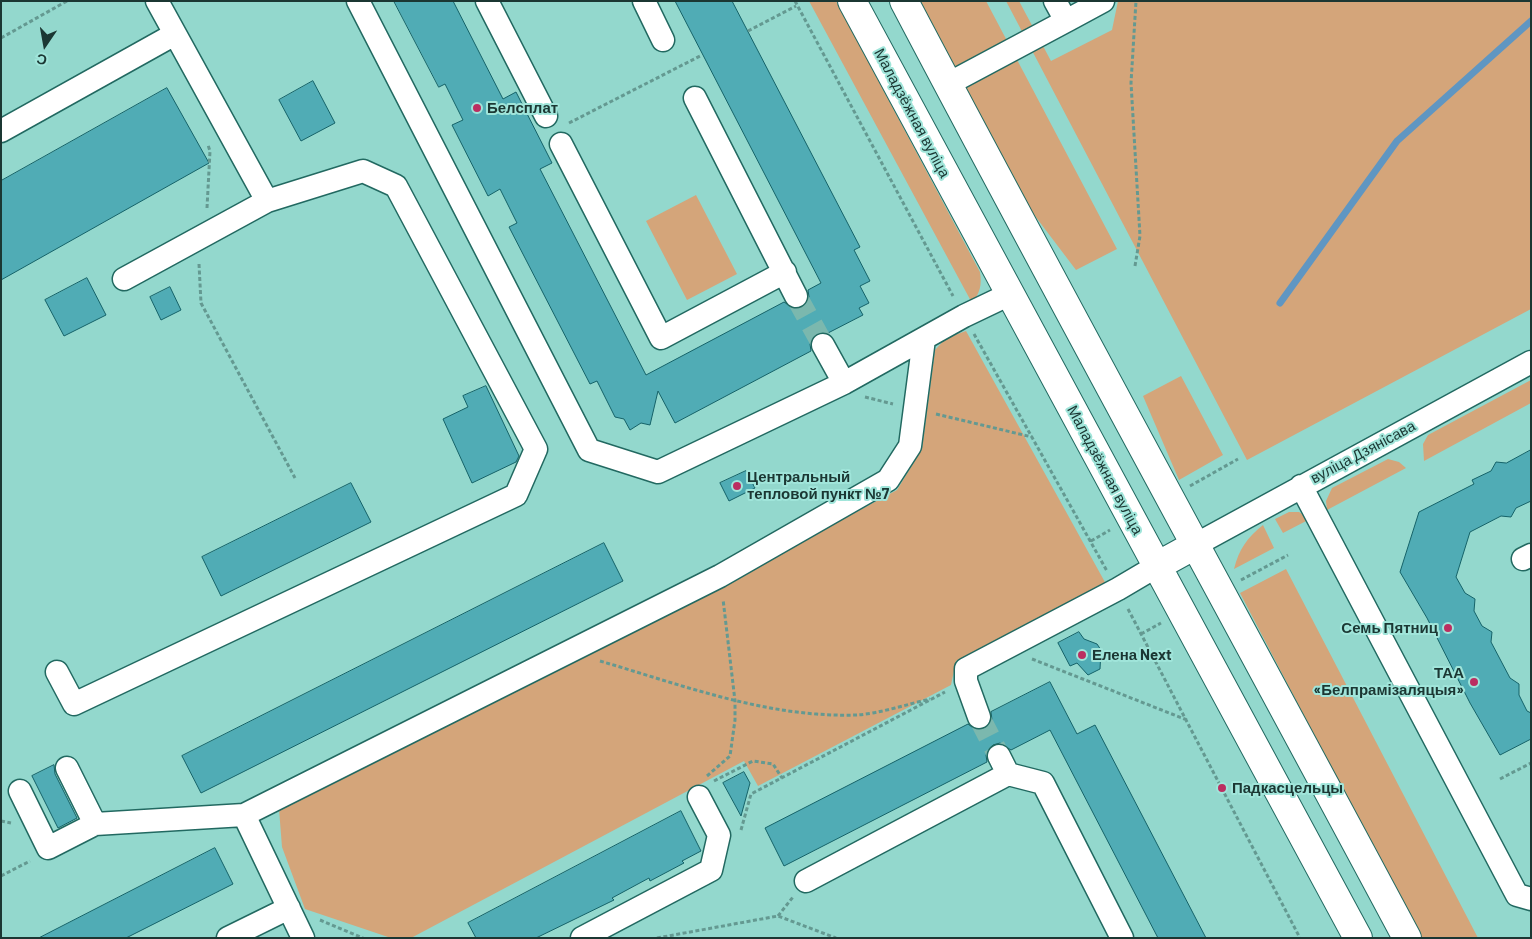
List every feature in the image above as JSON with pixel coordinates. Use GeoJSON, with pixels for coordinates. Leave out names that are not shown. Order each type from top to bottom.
{"type":"FeatureCollection","features":[{"type":"Feature","properties":{"kind":"main road","name":"Маладзёжная вуліца"},"geometry":{"type":"LineString","coordinates":[[852,1],[1358,938]]}},
{"type":"Feature","properties":{"kind":"main road"},"geometry":{"type":"LineString","coordinates":[[904,1],[1048,274],[1196,544],[1407,938]]}},
{"type":"Feature","properties":{"kind":"main road"},"geometry":{"type":"LineString","coordinates":[[1010,294],[1048,274]]}},
{"type":"Feature","properties":{"kind":"main road"},"geometry":{"type":"LineString","coordinates":[[1157,566],[1196,544]]}},
{"type":"Feature","properties":{"kind":"street"},"geometry":{"type":"LineString","coordinates":[[157,1],[267,201]]}},
{"type":"Feature","properties":{"kind":"street"},"geometry":{"type":"LineString","coordinates":[[358,1],[589,450],[658,472],[844,383],[964,316],[1010,294]]}},
{"type":"Feature","properties":{"kind":"street"},"geometry":{"type":"LineString","coordinates":[[487,1],[556,129],[661,338],[785,272]]}},
{"type":"Feature","properties":{"kind":"street"},"geometry":{"type":"LineString","coordinates":[[644,1],[663,40]]}},
{"type":"Feature","properties":{"kind":"street"},"geometry":{"type":"LineString","coordinates":[[1055,1],[1066,21]]}},
{"type":"Feature","properties":{"kind":"street"},"geometry":{"type":"LineString","coordinates":[[948,84],[1103,1]]}},
{"type":"Feature","properties":{"kind":"street"},"geometry":{"type":"LineString","coordinates":[[1,131],[175,34]]}},
{"type":"Feature","properties":{"kind":"street"},"geometry":{"type":"LineString","coordinates":[[695,98],[796,296]]}},
{"type":"Feature","properties":{"kind":"street"},"geometry":{"type":"LineString","coordinates":[[57,672],[74,704],[516,495],[536,448],[396,186],[363,171],[267,201],[124,279]]}},
{"type":"Feature","properties":{"kind":"street"},"geometry":{"type":"LineString","coordinates":[[20,791],[48,848],[95,824],[244,815],[720,576],[888,480],[910,446],[924,340]]}},
{"type":"Feature","properties":{"kind":"street"},"geometry":{"type":"LineString","coordinates":[[823,345],[844,383]]}},
{"type":"Feature","properties":{"kind":"street","name":"вуліца Дзянісава"},"geometry":{"type":"LineString","coordinates":[[1196,544],[1531,362]]}},
{"type":"Feature","properties":{"kind":"street"},"geometry":{"type":"LineString","coordinates":[[1301,486],[1518,895],[1531,899]]}},
{"type":"Feature","properties":{"kind":"street"},"geometry":{"type":"LineString","coordinates":[[979,718],[966,681],[966,669],[1118,589],[1157,566]]}},
{"type":"Feature","properties":{"kind":"street"},"geometry":{"type":"LineString","coordinates":[[806,881],[1004,765],[1043,783],[1122,938]]}},
{"type":"Feature","properties":{"kind":"street"},"geometry":{"type":"LineString","coordinates":[[67,768],[95,824]]}},
{"type":"Feature","properties":{"kind":"street"},"geometry":{"type":"LineString","coordinates":[[582,938],[711,870],[719,835],[700,792]]}},
{"type":"Feature","properties":{"kind":"street"},"geometry":{"type":"LineString","coordinates":[[244,815],[303,938]]}},
{"type":"Feature","properties":{"kind":"street"},"geometry":{"type":"LineString","coordinates":[[228,938],[289,908]]}},
{"type":"Feature","properties":{"kind":"path"},"geometry":{"type":"LineString","coordinates":[[1,38],[67,1]]}},
{"type":"Feature","properties":{"kind":"path"},"geometry":{"type":"LineString","coordinates":[[1135,266],[1140,236],[1131,83],[1136,1]]}},
{"type":"Feature","properties":{"kind":"path"},"geometry":{"type":"LineString","coordinates":[[748,31],[796,3],[964,316],[1118,589],[1300,938]]}},
{"type":"Feature","properties":{"kind":"path"},"geometry":{"type":"LineString","coordinates":[[556,129],[702,55]]}},
{"type":"Feature","properties":{"kind":"path"},"geometry":{"type":"LineString","coordinates":[[700,792],[708,773],[730,756],[735,720],[735,701],[720,576]]}},
{"type":"Feature","properties":{"kind":"path"},"geometry":{"type":"LineString","coordinates":[[570,652],[735,701],[795,711],[857,715],[936,698]]}},
{"type":"Feature","properties":{"kind":"path"},"geometry":{"type":"LineString","coordinates":[[1030,658],[1187,721]]}},
{"type":"Feature","properties":{"kind":"path"},"geometry":{"type":"LineString","coordinates":[[739,838],[751,794],[966,681]]}},
{"type":"Feature","properties":{"kind":"path"},"geometry":{"type":"LineString","coordinates":[[700,792],[754,761],[773,764],[782,778]]}},
{"type":"Feature","properties":{"kind":"path"},"geometry":{"type":"LineString","coordinates":[[1500,779],[1531,763]]}},
{"type":"Feature","properties":{"kind":"path"},"geometry":{"type":"LineString","coordinates":[[1,876],[34,859]]}},
{"type":"Feature","properties":{"kind":"path"},"geometry":{"type":"LineString","coordinates":[[289,908],[363,938]]}},
{"type":"Feature","properties":{"kind":"path"},"geometry":{"type":"LineString","coordinates":[[657,938],[778,916],[836,938]]}},
{"type":"Feature","properties":{"kind":"shaded area"},"geometry":{"type":"Polygon","coordinates":[[[809,1],[836,1],[980,272],[980,289],[972,303],[809,1]]]}},
{"type":"Feature","properties":{"kind":"shaded area"},"geometry":{"type":"Polygon","coordinates":[[[918,1],[986,1],[1117,249],[1076,270],[1032,212],[918,1]]]}},
{"type":"Feature","properties":{"kind":"shaded area"},"geometry":{"type":"Polygon","coordinates":[[[1006,1],[1019,1],[1051,61],[1112,30],[1118,1],[1531,1],[1531,309],[1247,460],[1006,1]]]}},
{"type":"Feature","properties":{"kind":"shaded area"},"geometry":{"type":"Polygon","coordinates":[[[696,195],[737,274],[687,300],[646,221],[696,195]]]}},
{"type":"Feature","properties":{"kind":"shaded area"},"geometry":{"type":"Polygon","coordinates":[[[966,331],[1106,584],[956,661],[951,685],[758,786],[744,761],[411,938],[391,938],[305,909],[282,847],[279,809],[649,624],[897,490],[922,449],[935,350],[946,338],[966,331]]]}},
{"type":"Feature","properties":{"kind":"shaded area"},"geometry":{"type":"Polygon","coordinates":[[[1181,376],[1223,455],[1179,480],[1143,396],[1181,376]]]}},
{"type":"Feature","properties":{"kind":"shaded area"},"geometry":{"type":"Polygon","coordinates":[[[1531,380],[1531,403],[1424,461],[1423,444],[1428,435],[1531,380]]]}},
{"type":"Feature","properties":{"kind":"shaded area"},"geometry":{"type":"Polygon","coordinates":[[[1388,459],[1399,462],[1406,468],[1327,510],[1326,501],[1332,488],[1388,459]]]}},
{"type":"Feature","properties":{"kind":"shaded area"},"geometry":{"type":"Polygon","coordinates":[[[1289,512],[1299,512],[1310,519],[1283,533],[1275,519],[1289,512]]]}},
{"type":"Feature","properties":{"kind":"shaded area"},"geometry":{"type":"Polygon","coordinates":[[[1263,525],[1274,548],[1234,569],[1244,544],[1263,525]]]}},
{"type":"Feature","properties":{"kind":"shaded area"},"geometry":{"type":"Polygon","coordinates":[[[1286,569],[1478,938],[1420,938],[1240,593],[1286,569]]]}},
{"type":"Feature","properties":{"kind":"building"},"geometry":{"type":"Polygon","coordinates":[[[394,1],[453,1],[503,99],[516,92],[552,163],[540,169],[646,375],[784,302],[795,309],[802,307],[809,297],[808,290],[821,283],[675,1],[732,1],[860,247],[854,250],[870,281],[860,286],[869,303],[859,308],[863,315],[828,333],[816,334],[810,344],[811,351],[675,423],[658,391],[650,425],[641,423],[630,430],[624,419],[615,417],[597,381],[590,384],[509,227],[517,223],[500,189],[488,196],[452,125],[463,120],[445,84],[439,87],[394,1]]]}},
{"type":"Feature","properties":{"kind":"building"},"geometry":{"type":"Polygon","coordinates":[[[313,81],[335,123],[301,141],[279,100],[313,81]]]}},
{"type":"Feature","properties":{"kind":"building"},"geometry":{"type":"Polygon","coordinates":[[[167,88],[209,163],[1,280],[1,181],[167,88]]]}},
{"type":"Feature","properties":{"kind":"building"},"geometry":{"type":"Polygon","coordinates":[[[87,278],[106,315],[64,336],[45,300],[87,278]]]}},
{"type":"Feature","properties":{"kind":"building"},"geometry":{"type":"Polygon","coordinates":[[[170,287],[181,310],[161,320],[150,297],[170,287]]]}},
{"type":"Feature","properties":{"kind":"building"},"geometry":{"type":"Polygon","coordinates":[[[486,386],[519,456],[516,462],[472,483],[443,419],[468,407],[463,396],[486,386]]]}},
{"type":"Feature","properties":{"kind":"building"},"geometry":{"type":"Polygon","coordinates":[[[1531,450],[1531,501],[1516,508],[1511,517],[1501,516],[1470,532],[1456,577],[1465,593],[1475,599],[1474,611],[1482,626],[1492,632],[1491,642],[1510,678],[1519,684],[1519,695],[1527,711],[1531,713],[1531,739],[1500,755],[1470,703],[1427,618],[1400,572],[1419,512],[1474,484],[1472,480],[1491,471],[1496,462],[1506,463],[1531,450]]]}},
{"type":"Feature","properties":{"kind":"building","name":"Центральный тепловой пункт №7"},"geometry":{"type":"Polygon","coordinates":[[[746,471],[755,488],[729,501],[720,483],[746,471]]]}},
{"type":"Feature","properties":{"kind":"building"},"geometry":{"type":"Polygon","coordinates":[[[351,483],[371,522],[221,596],[202,557],[351,483]]]}},
{"type":"Feature","properties":{"kind":"building"},"geometry":{"type":"Polygon","coordinates":[[[604,543],[623,581],[201,793],[182,756],[604,543]]]}},
{"type":"Feature","properties":{"kind":"building","name":"Елена Next"},"geometry":{"type":"Polygon","coordinates":[[[1079,632],[1084,639],[1097,644],[1101,650],[1100,669],[1088,675],[1077,663],[1070,666],[1058,643],[1079,632]]]}},
{"type":"Feature","properties":{"kind":"building"},"geometry":{"type":"Polygon","coordinates":[[[1050,682],[1077,734],[1095,725],[1206,938],[1158,938],[1050,730],[1011,750],[1000,743],[993,745],[986,755],[987,762],[784,866],[765,828],[968,724],[976,730],[984,729],[992,720],[991,712],[1050,682]]]}},
{"type":"Feature","properties":{"kind":"building"},"geometry":{"type":"Polygon","coordinates":[[[54,765],[55,774],[77,818],[58,828],[32,776],[54,765]]]}},
{"type":"Feature","properties":{"kind":"building"},"geometry":{"type":"Polygon","coordinates":[[[744,772],[750,783],[741,816],[723,783],[744,772]]]}},
{"type":"Feature","properties":{"kind":"building"},"geometry":{"type":"Polygon","coordinates":[[[681,811],[701,851],[682,861],[684,863],[650,881],[649,878],[612,898],[614,900],[536,938],[476,938],[468,923],[681,811]]]}},
{"type":"Feature","properties":{"kind":"building"},"geometry":{"type":"Polygon","coordinates":[[[215,848],[233,884],[126,938],[39,938],[215,848]]]}},
{"type":"Feature","properties":{"kind":"waterway"},"geometry":{"type":"LineString","coordinates":[[1280,303],[1397,141],[1531,21]]}},
{"type":"Feature","properties":{"kind":"tunnel"},"geometry":{"type":"LineString","coordinates":[[796,296],[823,345]]}},
{"type":"Feature","properties":{"kind":"tunnel"},"geometry":{"type":"LineString","coordinates":[[979,717],[999,756]]}},
{"type":"Feature","properties":{"kind":"place","name":"Белсплат"},"geometry":{"type":"Point","coordinates":[477,108]}},
{"type":"Feature","properties":{"kind":"place","name":"Центральный тепловой пункт №7"},"geometry":{"type":"Point","coordinates":[737,486]}},
{"type":"Feature","properties":{"kind":"place","name":"Семь Пятниц"},"geometry":{"type":"Point","coordinates":[1448,628]}},
{"type":"Feature","properties":{"kind":"place","name":"Елена Next"},"geometry":{"type":"Point","coordinates":[1082,655]}},
{"type":"Feature","properties":{"kind":"place","name":"ТАА «Белпрамізаляцыя»"},"geometry":{"type":"Point","coordinates":[1474,682]}},
{"type":"Feature","properties":{"kind":"place","name":"Падкасцельцы"},"geometry":{"type":"Point","coordinates":[1222,788]}}]}
